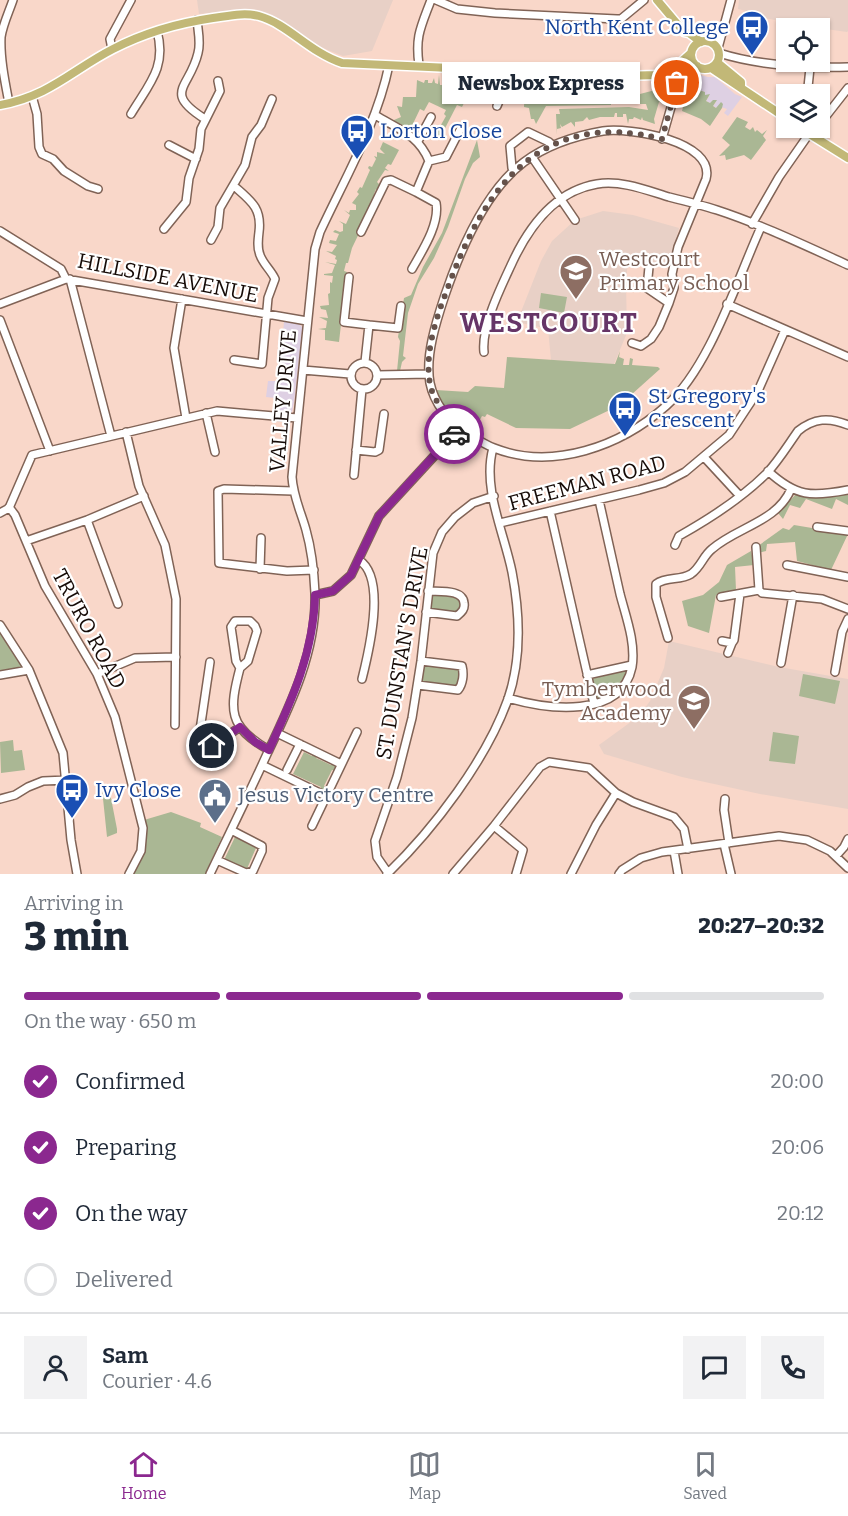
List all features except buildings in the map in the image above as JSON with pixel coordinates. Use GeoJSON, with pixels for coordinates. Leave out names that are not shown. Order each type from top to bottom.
{"type":"FeatureCollection","features":[{"type":"Feature","properties":{"kind":"main road"},"geometry":{"type":"LineString","coordinates":[[659,1],[684,32],[693,64],[697,66]]}},
{"type":"Feature","properties":{"kind":"main road"},"geometry":{"type":"LineString","coordinates":[[4,104],[32,96],[57,85],[112,49],[157,31],[197,20],[241,15],[268,19],[325,57],[342,63],[623,76],[656,75],[717,59]]}},
{"type":"Feature","properties":{"kind":"main road"},"geometry":{"type":"LineString","coordinates":[[684,32],[704,42],[737,87],[741,87],[776,111]]}},
{"type":"Feature","properties":{"kind":"main road"},"geometry":{"type":"LineString","coordinates":[[673,69],[682,62],[695,45],[704,42]]}},
{"type":"Feature","properties":{"kind":"main road"},"geometry":{"type":"LineString","coordinates":[[717,59],[741,82],[741,87]]}},
{"type":"Feature","properties":{"kind":"main road"},"geometry":{"type":"LineString","coordinates":[[824,138],[848,158]]}},
{"type":"Feature","properties":{"kind":"street"},"geometry":{"type":"LineString","coordinates":[[4,104],[0,45],[13,0]]}},
{"type":"Feature","properties":{"kind":"street"},"geometry":{"type":"LineString","coordinates":[[112,49],[110,39],[131,0]]}},
{"type":"Feature","properties":{"kind":"street"},"geometry":{"type":"LineString","coordinates":[[419,65],[417,55],[419,30],[433,0],[457,9],[495,13],[621,19],[644,0]]}},
{"type":"Feature","properties":{"kind":"street"},"geometry":{"type":"LineString","coordinates":[[731,0],[717,59],[733,58],[776,64]]}},
{"type":"Feature","properties":{"kind":"street"},"geometry":{"type":"LineString","coordinates":[[197,20],[198,53],[181,93],[188,108],[205,119]]}},
{"type":"Feature","properties":{"kind":"street"},"geometry":{"type":"LineString","coordinates":[[131,114],[159,64],[161,47],[157,31]]}},
{"type":"Feature","properties":{"kind":"street"},"geometry":{"type":"LineString","coordinates":[[704,42],[722,34]]}},
{"type":"Feature","properties":{"kind":"street"},"geometry":{"type":"LineString","coordinates":[[726,70],[733,58]]}},
{"type":"Feature","properties":{"kind":"street","name":"VALLEY DRIVE"},"geometry":{"type":"LineString","coordinates":[[210,874],[293,698],[304,666],[312,631],[315,595],[314,570],[309,540],[293,491],[292,462],[315,249],[320,232],[375,116],[383,95],[389,65]]}},
{"type":"Feature","properties":{"kind":"street"},"geometry":{"type":"LineString","coordinates":[[830,67],[848,67]]}},
{"type":"Feature","properties":{"kind":"street"},"geometry":{"type":"LineString","coordinates":[[662,139],[677,86],[673,69]]}},
{"type":"Feature","properties":{"kind":"street"},"geometry":{"type":"LineString","coordinates":[[496,106],[512,70]]}},
{"type":"Feature","properties":{"kind":"street"},"geometry":{"type":"LineString","coordinates":[[169,227],[186,202],[201,129],[220,91],[218,81]]}},
{"type":"Feature","properties":{"kind":"street"},"geometry":{"type":"LineString","coordinates":[[830,110],[848,88]]}},
{"type":"Feature","properties":{"kind":"street"},"geometry":{"type":"LineString","coordinates":[[32,96],[37,114],[39,147],[42,154],[53,159],[64,171],[88,186],[98,189]]}},
{"type":"Feature","properties":{"kind":"street"},"geometry":{"type":"LineString","coordinates":[[210,242],[218,227],[220,208],[245,165],[252,137],[261,124],[272,99]]}},
{"type":"Feature","properties":{"kind":"street"},"geometry":{"type":"LineString","coordinates":[[375,116],[418,141],[425,150],[429,161],[416,192]]}},
{"type":"Feature","properties":{"kind":"street"},"geometry":{"type":"LineString","coordinates":[[418,141],[432,117]]}},
{"type":"Feature","properties":{"kind":"street"},"geometry":{"type":"LineString","coordinates":[[429,161],[446,156],[461,128]]}},
{"type":"Feature","properties":{"kind":"street"},"geometry":{"type":"LineString","coordinates":[[632,343],[640,346],[651,339],[669,303],[674,288],[672,273],[678,247],[708,171],[706,163],[696,152],[685,145],[636,132],[606,130],[552,145],[514,170],[487,206],[460,255],[445,296],[431,349],[429,374],[431,388],[437,402],[459,429],[493,448],[525,455],[556,455],[595,448],[634,430],[668,404],[686,385],[704,355],[761,227]]}},
{"type":"Feature","properties":{"kind":"street"},"geometry":{"type":"LineString","coordinates":[[514,170],[510,146],[528,132],[552,145]]}},
{"type":"Feature","properties":{"kind":"street"},"geometry":{"type":"LineString","coordinates":[[752,224],[779,177],[808,138]]}},
{"type":"Feature","properties":{"kind":"street"},"geometry":{"type":"LineString","coordinates":[[172,150],[196,159]]}},
{"type":"Feature","properties":{"kind":"street"},"geometry":{"type":"LineString","coordinates":[[532,157],[575,220]]}},
{"type":"Feature","properties":{"kind":"street"},"geometry":{"type":"LineString","coordinates":[[361,232],[386,181],[391,180],[436,203],[437,211],[429,235],[412,269]]}},
{"type":"Feature","properties":{"kind":"street"},"geometry":{"type":"LineString","coordinates":[[484,352],[488,326],[499,293],[515,257],[536,222],[548,207],[560,199],[596,184],[614,183],[635,187],[718,210],[848,265]]}},
{"type":"Feature","properties":{"kind":"street"},"geometry":{"type":"LineString","coordinates":[[234,186],[250,198],[258,211],[260,257],[272,270],[275,279],[268,298],[261,366],[234,360]]}},
{"type":"Feature","properties":{"kind":"street","name":"HILLSIDE AVENUE"},"geometry":{"type":"LineString","coordinates":[[0,231],[61,269],[68,279],[307,321]]}},
{"type":"Feature","properties":{"kind":"street"},"geometry":{"type":"LineString","coordinates":[[649,267],[647,288],[669,303]]}},
{"type":"Feature","properties":{"kind":"street"},"geometry":{"type":"LineString","coordinates":[[349,277],[344,322],[398,328],[401,306]]}},
{"type":"Feature","properties":{"kind":"street"},"geometry":{"type":"LineString","coordinates":[[0,304],[68,279],[111,436]]}},
{"type":"Feature","properties":{"kind":"street"},"geometry":{"type":"LineString","coordinates":[[182,299],[174,350],[186,418]]}},
{"type":"Feature","properties":{"kind":"street"},"geometry":{"type":"LineString","coordinates":[[728,304],[848,357]]}},
{"type":"Feature","properties":{"kind":"street"},"geometry":{"type":"LineString","coordinates":[[0,320],[50,451]]}},
{"type":"Feature","properties":{"kind":"street"},"geometry":{"type":"LineString","coordinates":[[365,362],[369,325]]}},
{"type":"Feature","properties":{"kind":"street","name":"FREEMAN ROAD"},"geometry":{"type":"LineString","coordinates":[[500,523],[664,483],[685,472],[729,435],[758,390],[785,330]]}},
{"type":"Feature","properties":{"kind":"street"},"geometry":{"type":"LineString","coordinates":[[365,362],[373,366],[377,375],[373,386],[362,389],[353,384],[351,374],[355,366],[365,362]]}},
{"type":"Feature","properties":{"kind":"street"},"geometry":{"type":"LineString","coordinates":[[303,370],[351,374]]}},
{"type":"Feature","properties":{"kind":"street"},"geometry":{"type":"LineString","coordinates":[[377,375],[429,374]]}},
{"type":"Feature","properties":{"kind":"street"},"geometry":{"type":"LineString","coordinates":[[356,471],[362,389]]}},
{"type":"Feature","properties":{"kind":"street"},"geometry":{"type":"LineString","coordinates":[[0,513],[9,507],[30,456],[222,410],[297,418]]}},
{"type":"Feature","properties":{"kind":"street"},"geometry":{"type":"LineString","coordinates":[[206,413],[215,454]]}},
{"type":"Feature","properties":{"kind":"street"},"geometry":{"type":"LineString","coordinates":[[356,450],[375,452],[379,450],[381,419]]}},
{"type":"Feature","properties":{"kind":"street"},"geometry":{"type":"LineString","coordinates":[[675,545],[679,536],[710,518],[768,471],[804,426],[825,419],[848,425]]}},
{"type":"Feature","properties":{"kind":"street"},"geometry":{"type":"LineString","coordinates":[[315,595],[333,591],[351,575],[379,516],[459,429]]}},
{"type":"Feature","properties":{"kind":"street"},"geometry":{"type":"LineString","coordinates":[[126,432],[135,473],[165,545],[176,599],[175,726]]}},
{"type":"Feature","properties":{"kind":"street"},"geometry":{"type":"LineString","coordinates":[[391,873],[453,796],[487,743],[508,698],[518,642],[519,615],[489,469],[493,448]]}},
{"type":"Feature","properties":{"kind":"street"},"geometry":{"type":"LineString","coordinates":[[704,457],[740,496]]}},
{"type":"Feature","properties":{"kind":"street"},"geometry":{"type":"LineString","coordinates":[[768,471],[791,489],[816,495],[848,490]]}},
{"type":"Feature","properties":{"kind":"street"},"geometry":{"type":"LineString","coordinates":[[293,491],[224,489],[218,491],[219,563],[292,572],[314,570]]}},
{"type":"Feature","properties":{"kind":"street"},"geometry":{"type":"LineString","coordinates":[[669,634],[656,597],[657,584],[663,579],[689,575],[699,568],[711,550],[782,505],[791,489]]}},
{"type":"Feature","properties":{"kind":"street"},"geometry":{"type":"LineString","coordinates":[[26,541],[87,520],[144,496]]}},
{"type":"Feature","properties":{"kind":"street","name":"ST. DUNSTAN'S DRIVE"},"geometry":{"type":"LineString","coordinates":[[391,873],[377,856],[375,841],[400,768],[417,686],[433,553],[444,529],[455,517],[468,507],[494,496]]}},
{"type":"Feature","properties":{"kind":"street"},"geometry":{"type":"LineString","coordinates":[[508,698],[533,705],[564,707],[594,704],[610,698],[629,679],[632,665],[632,642],[599,500]]}},
{"type":"Feature","properties":{"kind":"street","name":"TRURO ROAD"},"geometry":{"type":"LineString","coordinates":[[9,507],[45,585],[97,674],[115,717],[142,823],[141,852],[129,874]]}},
{"type":"Feature","properties":{"kind":"street"},"geometry":{"type":"LineString","coordinates":[[550,511],[594,704]]}},
{"type":"Feature","properties":{"kind":"street"},"geometry":{"type":"LineString","coordinates":[[87,520],[118,604]]}},
{"type":"Feature","properties":{"kind":"street"},"geometry":{"type":"LineString","coordinates":[[816,527],[848,531]]}},
{"type":"Feature","properties":{"kind":"street"},"geometry":{"type":"LineString","coordinates":[[260,569],[261,538]]}},
{"type":"Feature","properties":{"kind":"street"},"geometry":{"type":"LineString","coordinates":[[756,547],[759,590]]}},
{"type":"Feature","properties":{"kind":"street"},"geometry":{"type":"LineString","coordinates":[[359,560],[368,568],[373,581],[373,615],[362,679]]}},
{"type":"Feature","properties":{"kind":"street"},"geometry":{"type":"LineString","coordinates":[[787,565],[848,577]]}},
{"type":"Feature","properties":{"kind":"street"},"geometry":{"type":"LineString","coordinates":[[721,597],[759,590],[762,593],[822,599],[848,609]]}},
{"type":"Feature","properties":{"kind":"street"},"geometry":{"type":"LineString","coordinates":[[426,612],[457,616],[463,611],[465,605],[463,598],[457,594],[428,591]]}},
{"type":"Feature","properties":{"kind":"street"},"geometry":{"type":"LineString","coordinates":[[728,653],[734,640],[740,594]]}},
{"type":"Feature","properties":{"kind":"street"},"geometry":{"type":"LineString","coordinates":[[781,663],[793,595]]}},
{"type":"Feature","properties":{"kind":"street"},"geometry":{"type":"LineString","coordinates":[[835,672],[848,619]]}},
{"type":"Feature","properties":{"kind":"street"},"geometry":{"type":"LineString","coordinates":[[240,668],[236,661],[231,627],[235,621],[250,621],[257,631],[248,661],[240,668],[233,701],[235,715],[240,727],[255,742],[269,750]]}},
{"type":"Feature","properties":{"kind":"street"},"geometry":{"type":"LineString","coordinates":[[0,625],[29,670],[63,753],[67,780],[70,840],[78,874]]}},
{"type":"Feature","properties":{"kind":"street"},"geometry":{"type":"LineString","coordinates":[[722,641],[732,643]]}},
{"type":"Feature","properties":{"kind":"street"},"geometry":{"type":"LineString","coordinates":[[97,674],[135,658],[176,657]]}},
{"type":"Feature","properties":{"kind":"street"},"geometry":{"type":"LineString","coordinates":[[417,686],[453,691],[458,690],[461,686],[462,666],[421,661]]}},
{"type":"Feature","properties":{"kind":"street"},"geometry":{"type":"LineString","coordinates":[[210,662],[199,735],[208,749],[240,727]]}},
{"type":"Feature","properties":{"kind":"street"},"geometry":{"type":"LineString","coordinates":[[587,675],[632,665]]}},
{"type":"Feature","properties":{"kind":"street"},"geometry":{"type":"LineString","coordinates":[[0,675],[29,670]]}},
{"type":"Feature","properties":{"kind":"street"},"geometry":{"type":"LineString","coordinates":[[312,826],[357,732]]}},
{"type":"Feature","properties":{"kind":"street"},"geometry":{"type":"LineString","coordinates":[[277,733],[341,764]]}},
{"type":"Feature","properties":{"kind":"street"},"geometry":{"type":"LineString","coordinates":[[287,770],[300,744]]}},
{"type":"Feature","properties":{"kind":"street"},"geometry":{"type":"LineString","coordinates":[[453,874],[543,764],[549,762],[589,768],[616,793],[633,802],[674,817],[684,829],[688,849]]}},
{"type":"Feature","properties":{"kind":"street"},"geometry":{"type":"LineString","coordinates":[[262,765],[326,796]]}},
{"type":"Feature","properties":{"kind":"street"},"geometry":{"type":"LineString","coordinates":[[0,799],[15,795],[42,781],[67,780]]}},
{"type":"Feature","properties":{"kind":"street"},"geometry":{"type":"LineString","coordinates":[[572,874],[596,825],[616,793]]}},
{"type":"Feature","properties":{"kind":"street"},"geometry":{"type":"LineString","coordinates":[[725,799],[724,810],[731,874]]}},
{"type":"Feature","properties":{"kind":"street"},"geometry":{"type":"LineString","coordinates":[[494,826],[523,850],[516,874]]}},
{"type":"Feature","properties":{"kind":"street"},"geometry":{"type":"LineString","coordinates":[[217,860],[246,873],[253,871],[262,846],[231,830]]}},
{"type":"Feature","properties":{"kind":"street"},"geometry":{"type":"LineString","coordinates":[[619,874],[640,858],[779,836],[807,840],[836,856],[848,868]]}},
{"type":"Feature","properties":{"kind":"street"},"geometry":{"type":"LineString","coordinates":[[836,856],[848,839]]}},
{"type":"Feature","properties":{"kind":"street"},"geometry":{"type":"LineString","coordinates":[[674,851],[678,874]]}},
{"type":"Feature","properties":{"kind":"shaded area"},"geometry":{"type":"Polygon","coordinates":[[[197,0],[393,0],[372,51],[343,56],[308,42],[279,19],[253,9],[199,14],[197,0]]]}},
{"type":"Feature","properties":{"kind":"shaded area"},"geometry":{"type":"Polygon","coordinates":[[[739,0],[848,0],[848,31],[830,30],[830,18],[776,18],[776,20],[738,9],[739,0]]]}},
{"type":"Feature","properties":{"kind":"shaded area"},"geometry":{"type":"Polygon","coordinates":[[[684,73],[715,77],[742,97],[728,116],[724,113],[727,109],[721,107],[722,104],[717,108],[713,106],[716,102],[706,101],[709,96],[704,95],[705,92],[694,90],[690,96],[686,95],[687,92],[680,90],[684,73]]]}},
{"type":"Feature","properties":{"kind":"shaded area","name":"Westcourt Primary School"},"geometry":{"type":"Polygon","coordinates":[[[603,211],[633,215],[679,228],[668,268],[628,257],[627,333],[614,364],[551,360],[548,329],[517,322],[541,261],[552,241],[575,220],[603,211]]]}},
{"type":"Feature","properties":{"kind":"shaded area"},"geometry":{"type":"Polygon","coordinates":[[[284,321],[298,323],[302,331],[294,402],[292,412],[287,413],[274,412],[275,398],[266,397],[268,381],[279,381],[284,321]]]}},
{"type":"Feature","properties":{"kind":"shaded area","name":"Tymberwood Academy"},"geometry":{"type":"Polygon","coordinates":[[[669,641],[779,667],[848,679],[848,809],[760,794],[682,777],[604,754],[599,745],[639,716],[650,701],[664,668],[669,641]]]}},
{"type":"Feature","properties":{"kind":"green space"},"geometry":{"type":"Polygon","coordinates":[[[439,75],[440,85],[443,81],[449,82],[450,76],[451,89],[455,89],[455,85],[459,89],[463,83],[464,86],[473,87],[474,91],[488,86],[485,102],[465,101],[462,107],[457,105],[441,136],[445,140],[438,136],[437,132],[446,116],[444,114],[446,110],[429,102],[424,111],[420,109],[410,130],[394,122],[401,117],[397,106],[402,107],[403,97],[416,97],[417,80],[424,83],[428,80],[428,83],[432,83],[434,78],[435,83],[438,84],[439,75]]]}},
{"type":"Feature","properties":{"kind":"green space"},"geometry":{"type":"Polygon","coordinates":[[[525,80],[526,87],[534,84],[534,87],[543,88],[543,90],[553,87],[553,94],[554,88],[573,92],[575,84],[575,91],[596,91],[596,94],[607,92],[607,96],[611,96],[611,105],[546,106],[536,124],[534,119],[531,119],[529,108],[524,107],[525,80]]]}},
{"type":"Feature","properties":{"kind":"green space"},"geometry":{"type":"Polygon","coordinates":[[[695,88],[697,92],[699,90],[705,92],[705,95],[710,94],[706,101],[710,103],[717,100],[713,106],[716,108],[721,102],[723,104],[710,126],[701,119],[682,111],[686,95],[690,96],[692,89],[695,88]]]}},
{"type":"Feature","properties":{"kind":"green space"},"geometry":{"type":"Polygon","coordinates":[[[659,89],[661,98],[658,100],[665,103],[659,102],[654,119],[655,124],[643,120],[642,117],[641,120],[634,117],[629,119],[628,124],[626,114],[623,114],[623,117],[617,117],[615,113],[614,117],[589,120],[587,117],[583,121],[575,122],[575,127],[571,122],[562,127],[560,124],[561,128],[557,129],[557,135],[556,114],[560,114],[559,109],[629,107],[648,110],[646,104],[626,104],[626,93],[628,95],[637,94],[637,90],[640,94],[659,89]]]}},
{"type":"Feature","properties":{"kind":"green space"},"geometry":{"type":"Polygon","coordinates":[[[737,117],[748,122],[745,127],[750,130],[753,127],[755,132],[757,130],[762,134],[767,130],[763,136],[766,140],[751,160],[744,155],[726,160],[725,155],[719,156],[730,145],[722,138],[737,117]]]}},
{"type":"Feature","properties":{"kind":"green space"},"geometry":{"type":"Polygon","coordinates":[[[477,140],[480,157],[473,163],[465,179],[448,227],[434,258],[418,284],[408,313],[403,356],[406,358],[402,362],[400,371],[397,371],[400,341],[398,337],[404,298],[411,295],[442,233],[477,140]]]}},
{"type":"Feature","properties":{"kind":"green space"},"geometry":{"type":"Polygon","coordinates":[[[383,142],[399,150],[391,165],[388,164],[385,168],[389,171],[385,170],[377,182],[381,186],[379,191],[376,189],[374,194],[377,196],[352,248],[348,263],[346,263],[339,342],[325,340],[325,330],[318,329],[326,328],[327,321],[319,317],[328,318],[326,310],[321,309],[320,306],[329,305],[328,294],[333,276],[324,274],[332,273],[335,265],[325,262],[336,264],[337,260],[336,256],[326,251],[332,252],[337,245],[329,243],[330,240],[336,241],[339,234],[333,232],[335,230],[343,231],[343,224],[339,221],[346,224],[350,215],[344,210],[349,213],[350,210],[356,210],[356,205],[352,203],[359,194],[357,192],[360,187],[362,188],[370,170],[369,166],[372,167],[376,159],[374,156],[377,157],[377,152],[385,154],[380,149],[383,142]]]}},
{"type":"Feature","properties":{"kind":"green space"},"geometry":{"type":"Polygon","coordinates":[[[541,293],[567,297],[564,313],[539,308],[541,293]]]}},
{"type":"Feature","properties":{"kind":"green space"},"geometry":{"type":"Polygon","coordinates":[[[620,351],[619,357],[624,359],[623,365],[629,365],[630,358],[633,359],[632,365],[660,369],[631,395],[634,399],[630,402],[622,400],[616,403],[616,407],[570,429],[516,428],[487,414],[485,417],[482,416],[473,433],[447,409],[436,390],[468,392],[475,386],[504,388],[507,357],[615,364],[620,351]]]}},
{"type":"Feature","properties":{"kind":"green space"},"geometry":{"type":"Polygon","coordinates":[[[796,494],[823,498],[848,494],[848,505],[836,499],[832,509],[806,499],[800,508],[790,505],[783,519],[778,513],[796,494]]]}},
{"type":"Feature","properties":{"kind":"green space"},"geometry":{"type":"Polygon","coordinates":[[[794,525],[848,534],[831,570],[797,561],[795,542],[767,544],[766,551],[758,553],[758,546],[783,528],[789,530],[794,525]]]}},
{"type":"Feature","properties":{"kind":"green space"},"geometry":{"type":"Polygon","coordinates":[[[751,551],[754,565],[735,567],[736,590],[716,595],[709,633],[688,626],[682,601],[703,595],[719,582],[727,565],[751,551]]]}},
{"type":"Feature","properties":{"kind":"green space"},"geometry":{"type":"Polygon","coordinates":[[[433,593],[452,595],[462,600],[461,610],[457,614],[430,611],[433,593]]]}},
{"type":"Feature","properties":{"kind":"green space"},"geometry":{"type":"Polygon","coordinates":[[[0,630],[24,668],[0,672],[0,630]]]}},
{"type":"Feature","properties":{"kind":"green space"},"geometry":{"type":"Polygon","coordinates":[[[424,663],[460,668],[460,687],[422,684],[424,663]]]}},
{"type":"Feature","properties":{"kind":"green space"},"geometry":{"type":"Polygon","coordinates":[[[628,669],[617,688],[597,699],[592,679],[628,669]]]}},
{"type":"Feature","properties":{"kind":"green space"},"geometry":{"type":"Polygon","coordinates":[[[803,674],[840,681],[835,704],[799,696],[803,674]]]}},
{"type":"Feature","properties":{"kind":"green space"},"geometry":{"type":"Polygon","coordinates":[[[773,732],[799,736],[795,764],[769,761],[773,732]]]}},
{"type":"Feature","properties":{"kind":"green space"},"geometry":{"type":"Polygon","coordinates":[[[13,740],[14,751],[22,750],[25,770],[1,773],[0,742],[13,740]]]}},
{"type":"Feature","properties":{"kind":"green space"},"geometry":{"type":"Polygon","coordinates":[[[304,752],[312,756],[313,753],[317,754],[316,758],[331,765],[335,763],[335,771],[332,770],[324,786],[327,788],[325,792],[319,791],[321,787],[293,774],[304,752]]]}},
{"type":"Feature","properties":{"kind":"green space"},"geometry":{"type":"Polygon","coordinates":[[[102,789],[107,789],[110,793],[117,829],[117,833],[107,837],[102,789]]]}},
{"type":"Feature","properties":{"kind":"green space"},"geometry":{"type":"Polygon","coordinates":[[[171,812],[201,823],[200,827],[222,837],[205,874],[133,874],[144,848],[144,820],[171,812]]]}},
{"type":"Feature","properties":{"kind":"green space"},"geometry":{"type":"Polygon","coordinates":[[[235,837],[256,848],[246,871],[224,860],[235,837]]]}},
{"type":"Feature","properties":{"kind":"way so far"},"geometry":{"type":"LineString","coordinates":[[454,434],[459,429],[436,400],[429,377],[429,364],[435,328],[445,296],[476,223],[501,185],[514,170],[552,145],[606,130],[636,132],[662,139],[677,83]]}},
{"type":"Feature","properties":{"kind":"place","name":"North Kent College"},"geometry":{"type":"Point","coordinates":[752,56]}},
{"type":"Feature","properties":{"kind":"place","name":"Newsbox Express"},"geometry":{"type":"Point","coordinates":[677,83]}},
{"type":"Feature","properties":{"kind":"place","name":"Lorton Close"},"geometry":{"type":"Point","coordinates":[357,160]}},
{"type":"Feature","properties":{"kind":"place","name":"Westcourt Primary School"},"geometry":{"type":"Point","coordinates":[576,300]}},
{"type":"Feature","properties":{"kind":"place","name":"St Gregory's Crescent"},"geometry":{"type":"Point","coordinates":[625,437]}},
{"type":"Feature","properties":{"kind":"place","name":"Tymberwood Academy"},"geometry":{"type":"Point","coordinates":[694,730]}},
{"type":"Feature","properties":{"kind":"place","name":"Ivy Close"},"geometry":{"type":"Point","coordinates":[72,819]}},
{"type":"Feature","properties":{"kind":"place","name":"Jesus Victory Centre"},"geometry":{"type":"Point","coordinates":[215,824]}},
{"type":"Feature","properties":{"kind":"district","name":"WESTCOURT"},"geometry":{"type":"Point","coordinates":[549,323]}},
{"type":"Feature","properties":{"kind":"route"},"geometry":{"type":"LineString","coordinates":[[212,746],[240,727],[255,742],[269,750],[293,698],[304,666],[315,613],[315,595],[325,595],[333,591],[351,575],[379,516],[454,434]]}}]}
